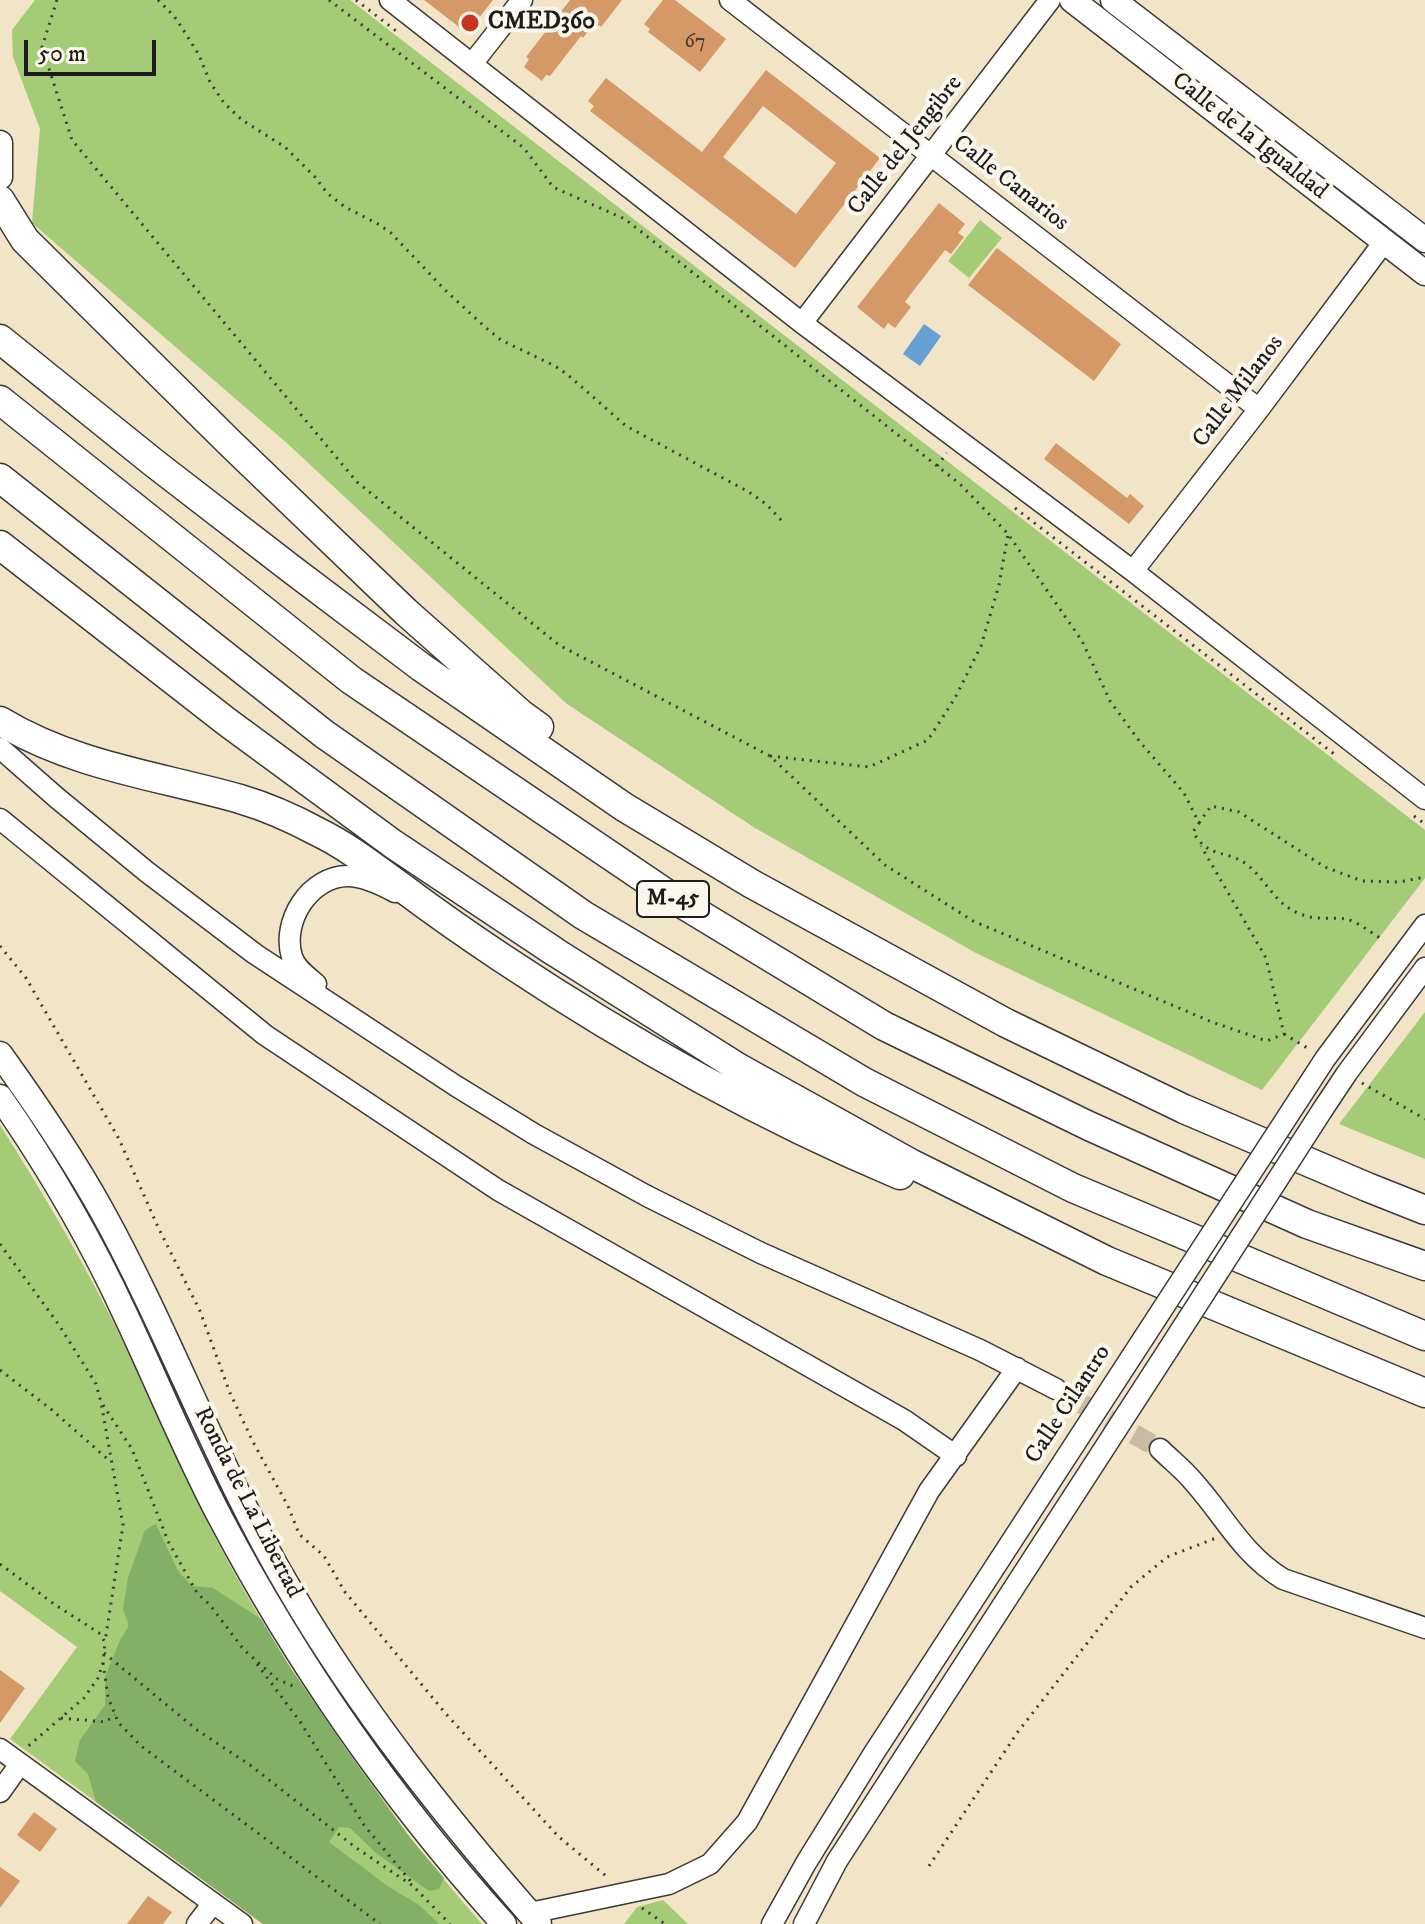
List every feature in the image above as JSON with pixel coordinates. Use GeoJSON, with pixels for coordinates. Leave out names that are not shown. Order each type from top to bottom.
{"type":"FeatureCollection","features":[{"type":"Feature","properties":{"kind":"highway"},"geometry":{"type":"LineString","coordinates":[[0,200],[25,240],[87,303],[406,612],[521,714],[752,884]]}},
{"type":"Feature","properties":{"kind":"highway"},"geometry":{"type":"LineString","coordinates":[[0,339],[154,463],[421,667],[624,807],[752,884],[1020,1030],[1184,1109],[1425,1210]]}},
{"type":"Feature","properties":{"kind":"highway","name":"M-45"},"geometry":{"type":"LineString","coordinates":[[0,400],[351,680],[676,900],[884,1026],[1089,1126],[1307,1224],[1425,1266]]}},
{"type":"Feature","properties":{"kind":"highway","name":"M-45"},"geometry":{"type":"LineString","coordinates":[[0,478],[324,734],[583,915],[864,1082],[1073,1188],[1425,1336]]}},
{"type":"Feature","properties":{"kind":"highway"},"geometry":{"type":"LineString","coordinates":[[0,545],[227,722],[393,844],[555,952],[739,1068],[912,1164],[1107,1261],[1425,1393]]}},
{"type":"Feature","properties":{"kind":"highway"},"geometry":{"type":"LineString","coordinates":[[0,721],[18,732],[77,756],[242,800],[319,832],[348,849],[502,959],[584,1011],[735,1098],[842,1151],[935,1189],[1021,1218]]}},
{"type":"Feature","properties":{"kind":"main road","name":"Calle de la Igualdad"},"geometry":{"type":"LineString","coordinates":[[1072,0],[1425,273]]}},
{"type":"Feature","properties":{"kind":"main road","name":"Calle de la Igualdad"},"geometry":{"type":"LineString","coordinates":[[1113,0],[1425,240]]}},
{"type":"Feature","properties":{"kind":"main road"},"geometry":{"type":"LineString","coordinates":[[0,143],[0,177]]}},
{"type":"Feature","properties":{"kind":"main road","name":"Ronda de La Libertad"},"geometry":{"type":"LineString","coordinates":[[0,1054],[102,1211],[246,1508],[289,1589],[334,1661],[410,1767],[534,1918]]}},
{"type":"Feature","properties":{"kind":"main road","name":"Ronda de La Libertad"},"geometry":{"type":"LineString","coordinates":[[0,1097],[95,1252],[219,1517],[266,1601],[386,1781],[426,1834],[504,1924]]}},
{"type":"Feature","properties":{"kind":"street"},"geometry":{"type":"LineString","coordinates":[[390,0],[802,323],[1133,571],[1425,799]]}},
{"type":"Feature","properties":{"kind":"street"},"geometry":{"type":"LineString","coordinates":[[472,64],[522,0]]}},
{"type":"Feature","properties":{"kind":"street","name":"Calle Canarios"},"geometry":{"type":"LineString","coordinates":[[730,0],[1259,409]]}},
{"type":"Feature","properties":{"kind":"street","name":"Calle del Jengibre"},"geometry":{"type":"LineString","coordinates":[[802,323],[1050,0]]}},
{"type":"Feature","properties":{"kind":"street","name":"Calle Milanos"},"geometry":{"type":"LineString","coordinates":[[1133,571],[1384,242]]}},
{"type":"Feature","properties":{"kind":"street"},"geometry":{"type":"LineString","coordinates":[[0,748],[147,872],[255,954],[521,1126],[647,1196],[761,1253],[936,1330],[1056,1389]]}},
{"type":"Feature","properties":{"kind":"street"},"geometry":{"type":"LineString","coordinates":[[0,819],[265,1035],[290,1052],[498,1190],[890,1412],[956,1456]]}},
{"type":"Feature","properties":{"kind":"street"},"geometry":{"type":"LineString","coordinates":[[385,1039],[302,972],[292,959],[290,927],[299,906],[312,890],[330,879],[350,876],[384,886],[441,916]]}},
{"type":"Feature","properties":{"kind":"street","name":"Calle Cilantro"},"geometry":{"type":"LineString","coordinates":[[772,1924],[874,1753],[1325,1059],[1425,925]]}},
{"type":"Feature","properties":{"kind":"street"},"geometry":{"type":"LineString","coordinates":[[804,1924],[837,1861],[1323,1109],[1425,968]]}},
{"type":"Feature","properties":{"kind":"street"},"geometry":{"type":"LineString","coordinates":[[534,1918],[669,1884],[710,1864],[747,1822],[929,1491],[1017,1368]]}},
{"type":"Feature","properties":{"kind":"street"},"geometry":{"type":"LineString","coordinates":[[1160,1449],[1193,1481],[1230,1531],[1264,1567],[1283,1579],[1425,1628]]}},
{"type":"Feature","properties":{"kind":"street"},"geometry":{"type":"LineString","coordinates":[[0,1749],[21,1758],[242,1924]]}},
{"type":"Feature","properties":{"kind":"street"},"geometry":{"type":"LineString","coordinates":[[0,1792],[21,1758]]}},
{"type":"Feature","properties":{"kind":"street"},"geometry":{"type":"LineString","coordinates":[[197,1924],[213,1903]]}},
{"type":"Feature","properties":{"kind":"path"},"geometry":{"type":"LineString","coordinates":[[57,0],[42,47],[72,140],[357,482],[559,645],[770,756],[885,865],[973,921],[1212,1022],[1267,1041],[1284,1034],[1266,958],[1193,832],[1211,806],[1239,812],[1325,867],[1362,881],[1399,882],[1425,877]]}},
{"type":"Feature","properties":{"kind":"path"},"geometry":{"type":"LineString","coordinates":[[158,0],[180,25],[224,103],[252,127],[285,147],[327,193],[391,233],[485,327],[501,340],[568,375],[626,426],[749,492],[785,524]]}},
{"type":"Feature","properties":{"kind":"path"},"geometry":{"type":"LineString","coordinates":[[329,0],[524,148],[553,187],[625,219],[960,484],[1008,534],[1082,641],[1110,701],[1184,793],[1199,823]]}},
{"type":"Feature","properties":{"kind":"path"},"geometry":{"type":"LineString","coordinates":[[937,466],[950,450]]}},
{"type":"Feature","properties":{"kind":"path"},"geometry":{"type":"LineString","coordinates":[[770,756],[869,767],[928,740],[955,698],[981,646],[999,585],[1008,534]]}},
{"type":"Feature","properties":{"kind":"path"},"geometry":{"type":"LineString","coordinates":[[1201,846],[1247,865],[1275,898],[1292,911],[1305,917],[1348,919],[1383,940]]}},
{"type":"Feature","properties":{"kind":"path"},"geometry":{"type":"LineString","coordinates":[[0,946],[26,978],[119,1139],[200,1311],[230,1393],[288,1506],[299,1534],[324,1556],[345,1592],[455,1725],[559,1837],[627,1894]]}},
{"type":"Feature","properties":{"kind":"path"},"geometry":{"type":"LineString","coordinates":[[1363,1084],[1425,1119]]}},
{"type":"Feature","properties":{"kind":"path"},"geometry":{"type":"LineString","coordinates":[[0,1244],[96,1384],[123,1525],[103,1663],[98,1678],[84,1698],[21,1758]]}},
{"type":"Feature","properties":{"kind":"path"},"geometry":{"type":"LineString","coordinates":[[0,1370],[111,1462]]}},
{"type":"Feature","properties":{"kind":"path"},"geometry":{"type":"LineString","coordinates":[[101,1402],[132,1449],[168,1541],[197,1593],[244,1650],[277,1679],[299,1689]]}},
{"type":"Feature","properties":{"kind":"path"},"geometry":{"type":"LineString","coordinates":[[929,1866],[1017,1733],[1131,1587],[1167,1557],[1230,1531]]}},
{"type":"Feature","properties":{"kind":"path"},"geometry":{"type":"LineString","coordinates":[[0,1564],[99,1633],[105,1642]]}},
{"type":"Feature","properties":{"kind":"path"},"geometry":{"type":"LineString","coordinates":[[104,1653],[197,1730],[250,1765],[355,1847],[416,1888]]}},
{"type":"Feature","properties":{"kind":"path"},"geometry":{"type":"LineString","coordinates":[[253,1657],[301,1723],[364,1825],[450,1924]]}},
{"type":"Feature","properties":{"kind":"path"},"geometry":{"type":"LineString","coordinates":[[103,1663],[108,1697],[118,1722],[141,1746],[380,1924]]}},
{"type":"Feature","properties":{"kind":"path"},"geometry":{"type":"LineString","coordinates":[[61,1718],[105,1722],[115,1715]]}},
{"type":"Feature","properties":{"kind":"green space"},"geometry":{"type":"Polygon","coordinates":[[[35,0],[350,0],[1425,830],[1425,878],[1262,1090],[976,953],[755,828],[567,704],[289,445],[32,223],[40,129],[13,57],[12,30],[35,0]]]}},
{"type":"Feature","properties":{"kind":"green space"},"geometry":{"type":"Polygon","coordinates":[[[980,220],[1002,238],[969,278],[948,261],[980,220]]]}},
{"type":"Feature","properties":{"kind":"green space"},"geometry":{"type":"Polygon","coordinates":[[[1425,1012],[1425,1159],[1339,1124],[1425,1012]]]}},
{"type":"Feature","properties":{"kind":"green space"},"geometry":{"type":"Polygon","coordinates":[[[0,1125],[96,1289],[203,1514],[287,1663],[380,1797],[482,1924],[263,1924],[10,1739],[77,1647],[0,1591],[0,1125]]]}},
{"type":"Feature","properties":{"kind":"green space"},"geometry":{"type":"Polygon","coordinates":[[[156,1524],[178,1571],[192,1586],[213,1588],[261,1619],[346,1749],[411,1839],[444,1878],[439,1889],[429,1891],[376,1853],[350,1828],[339,1827],[329,1842],[389,1887],[419,1905],[439,1924],[263,1924],[96,1802],[88,1774],[75,1761],[80,1740],[105,1705],[105,1677],[128,1628],[123,1609],[128,1578],[145,1530],[156,1524]]]}},
{"type":"Feature","properties":{"kind":"green space"},"geometry":{"type":"Polygon","coordinates":[[[663,1900],[688,1924],[624,1924],[637,1907],[663,1900]]]}},
{"type":"Feature","properties":{"kind":"water"},"geometry":{"type":"Polygon","coordinates":[[[924,324],[941,336],[920,366],[903,354],[924,324]]]}},
{"type":"Feature","properties":{"kind":"building"},"geometry":{"type":"Polygon","coordinates":[[[424,0],[493,0],[467,33],[424,0]]]}},
{"type":"Feature","properties":{"kind":"building"},"geometry":{"type":"Polygon","coordinates":[[[570,0],[622,0],[601,27],[599,25],[593,32],[590,29],[583,38],[581,36],[550,76],[546,75],[542,81],[524,67],[529,59],[526,57],[570,0]]]}},
{"type":"Feature","properties":{"kind":"building"},"geometry":{"type":"Polygon","coordinates":[[[663,0],[675,0],[726,39],[700,72],[648,32],[650,29],[644,24],[663,0]]]}},
{"type":"Feature","properties":{"kind":"building"},"geometry":{"type":"Polygon","coordinates":[[[766,70],[880,158],[795,268],[590,111],[594,106],[588,101],[606,78],[702,152],[766,70]],[[763,106],[723,157],[796,214],[836,163],[763,106]]]}},
{"type":"Feature","properties":{"kind":"building"},"geometry":{"type":"Polygon","coordinates":[[[939,203],[965,224],[958,233],[964,237],[951,254],[945,250],[917,286],[905,302],[911,307],[895,328],[888,323],[884,329],[857,307],[939,203]]]}},
{"type":"Feature","properties":{"kind":"building"},"geometry":{"type":"Polygon","coordinates":[[[997,248],[1121,344],[1094,381],[968,285],[997,248]]]}},
{"type":"Feature","properties":{"kind":"building"},"geometry":{"type":"Polygon","coordinates":[[[1056,443],[1127,498],[1130,494],[1144,506],[1129,524],[1044,459],[1056,443]]]}},
{"type":"Feature","properties":{"kind":"building"},"geometry":{"type":"Polygon","coordinates":[[[0,1670],[25,1688],[0,1723],[0,1670]]]}},
{"type":"Feature","properties":{"kind":"building"},"geometry":{"type":"Polygon","coordinates":[[[34,1812],[57,1829],[40,1852],[17,1835],[34,1812]]]}},
{"type":"Feature","properties":{"kind":"building"},"geometry":{"type":"Polygon","coordinates":[[[0,1867],[20,1881],[0,1908],[0,1867]]]}},
{"type":"Feature","properties":{"kind":"building"},"geometry":{"type":"Polygon","coordinates":[[[148,1896],[172,1912],[163,1924],[127,1924],[148,1896]]]}},
{"type":"Feature","properties":{"kind":"tunnel"},"geometry":{"type":"LineString","coordinates":[[1056,1389],[1160,1449]]}},
{"type":"Feature","properties":{"kind":"place","name":"CMED360"},"geometry":{"type":"Point","coordinates":[470,23]}}]}
